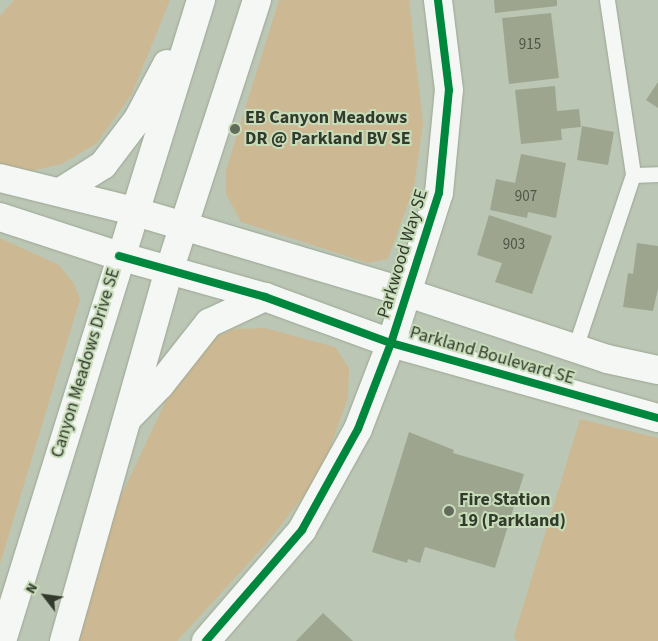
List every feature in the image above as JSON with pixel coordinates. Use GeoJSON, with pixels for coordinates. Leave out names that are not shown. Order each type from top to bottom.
{"type":"FeatureCollection","features":[{"type":"Feature","properties":{"kind":"street"},"geometry":{"type":"LineString","coordinates":[[64,641],[169,271],[257,0]]}},
{"type":"Feature","properties":{"kind":"street","name":"Parkwood Way SE"},"geometry":{"type":"LineString","coordinates":[[206,641],[302,530],[358,429],[391,343],[408,293],[440,184],[449,90],[438,0]]}},
{"type":"Feature","properties":{"kind":"street"},"geometry":{"type":"LineString","coordinates":[[60,192],[103,165],[138,119],[201,1]]}},
{"type":"Feature","properties":{"kind":"street","name":"Canyon Meadows Drive SE"},"geometry":{"type":"LineString","coordinates":[[2,641],[119,256],[201,1]]}},
{"type":"Feature","properties":{"kind":"street","name":"Parkland Boulevard SE"},"geometry":{"type":"LineString","coordinates":[[0,178],[184,224],[408,293],[575,348],[658,370]]}},
{"type":"Feature","properties":{"kind":"street","name":"Parkland Boulevard SE"},"geometry":{"type":"LineString","coordinates":[[0,217],[119,256],[265,297],[391,343],[658,418]]}},
{"type":"Feature","properties":{"kind":"street"},"geometry":{"type":"LineString","coordinates":[[125,421],[160,385],[209,323],[265,297]]}},
{"type":"Feature","properties":{"kind":"lane"},"geometry":{"type":"LineString","coordinates":[[575,348],[633,175],[607,0]]}},
{"type":"Feature","properties":{"kind":"lane"},"geometry":{"type":"LineString","coordinates":[[633,175],[658,174]]}},
{"type":"Feature","properties":{"kind":"shaded area"},"geometry":{"type":"Polygon","coordinates":[[[14,0],[170,0],[132,94],[97,143],[62,164],[21,173],[0,169],[0,16],[14,0]]]}},
{"type":"Feature","properties":{"kind":"shaded area"},"geometry":{"type":"Polygon","coordinates":[[[279,0],[409,0],[423,124],[414,187],[388,259],[368,263],[241,222],[226,194],[226,170],[279,0]]]}},
{"type":"Feature","properties":{"kind":"shaded area"},"geometry":{"type":"Polygon","coordinates":[[[0,238],[59,265],[74,284],[80,299],[0,564],[0,238]]]}},
{"type":"Feature","properties":{"kind":"shaded area"},"geometry":{"type":"Polygon","coordinates":[[[265,328],[335,347],[349,368],[348,398],[329,451],[306,493],[267,543],[177,641],[75,641],[118,502],[172,388],[208,341],[233,329],[265,328]]]}},
{"type":"Feature","properties":{"kind":"shaded area"},"geometry":{"type":"Polygon","coordinates":[[[580,419],[658,438],[658,641],[517,641],[514,636],[580,419]]]}},
{"type":"Feature","properties":{"kind":"building"},"geometry":{"type":"Polygon","coordinates":[[[494,0],[557,0],[557,6],[495,13],[494,0]]]}},
{"type":"Feature","properties":{"kind":"building"},"geometry":{"type":"Polygon","coordinates":[[[551,13],[559,78],[509,84],[502,18],[551,13]]]}},
{"type":"Feature","properties":{"kind":"building"},"geometry":{"type":"Polygon","coordinates":[[[658,82],[658,108],[646,100],[658,82]]]}},
{"type":"Feature","properties":{"kind":"building"},"geometry":{"type":"Polygon","coordinates":[[[555,86],[557,111],[579,109],[581,127],[561,129],[562,140],[521,144],[515,90],[555,86]]]}},
{"type":"Feature","properties":{"kind":"building"},"geometry":{"type":"Polygon","coordinates":[[[582,126],[614,132],[608,165],[577,160],[582,126]]]}},
{"type":"Feature","properties":{"kind":"building"},"geometry":{"type":"Polygon","coordinates":[[[521,154],[566,163],[556,218],[528,212],[527,218],[490,210],[496,179],[515,183],[521,154]]]}},
{"type":"Feature","properties":{"kind":"building"},"geometry":{"type":"Polygon","coordinates":[[[489,215],[552,236],[532,294],[495,282],[502,263],[477,255],[489,215]]]}},
{"type":"Feature","properties":{"kind":"building"},"geometry":{"type":"Polygon","coordinates":[[[637,243],[658,246],[658,289],[653,311],[623,307],[628,273],[633,274],[637,243]]]}},
{"type":"Feature","properties":{"kind":"building","name":"Fire Station 19 (Parkland)"},"geometry":{"type":"Polygon","coordinates":[[[409,432],[454,450],[453,453],[524,474],[495,568],[425,547],[420,563],[408,559],[407,563],[372,552],[409,432]]]}},
{"type":"Feature","properties":{"kind":"building"},"geometry":{"type":"Polygon","coordinates":[[[323,613],[353,641],[296,641],[323,613]]]}},
{"type":"Feature","properties":{"kind":"cycle path"},"geometry":{"type":"LineString","coordinates":[[206,641],[302,530],[358,429],[391,343],[439,193],[449,90],[438,0]]}},
{"type":"Feature","properties":{"kind":"cycle path"},"geometry":{"type":"LineString","coordinates":[[119,256],[265,297],[391,343],[658,418]]}},
{"type":"Feature","properties":{"kind":"place","name":"EB Canyon Meadows DR @ Parkland BV SE"},"geometry":{"type":"Point","coordinates":[235,129]}},
{"type":"Feature","properties":{"kind":"place","name":"Fire Station 19 (Parkland)"},"geometry":{"type":"Point","coordinates":[449,511]}}]}
